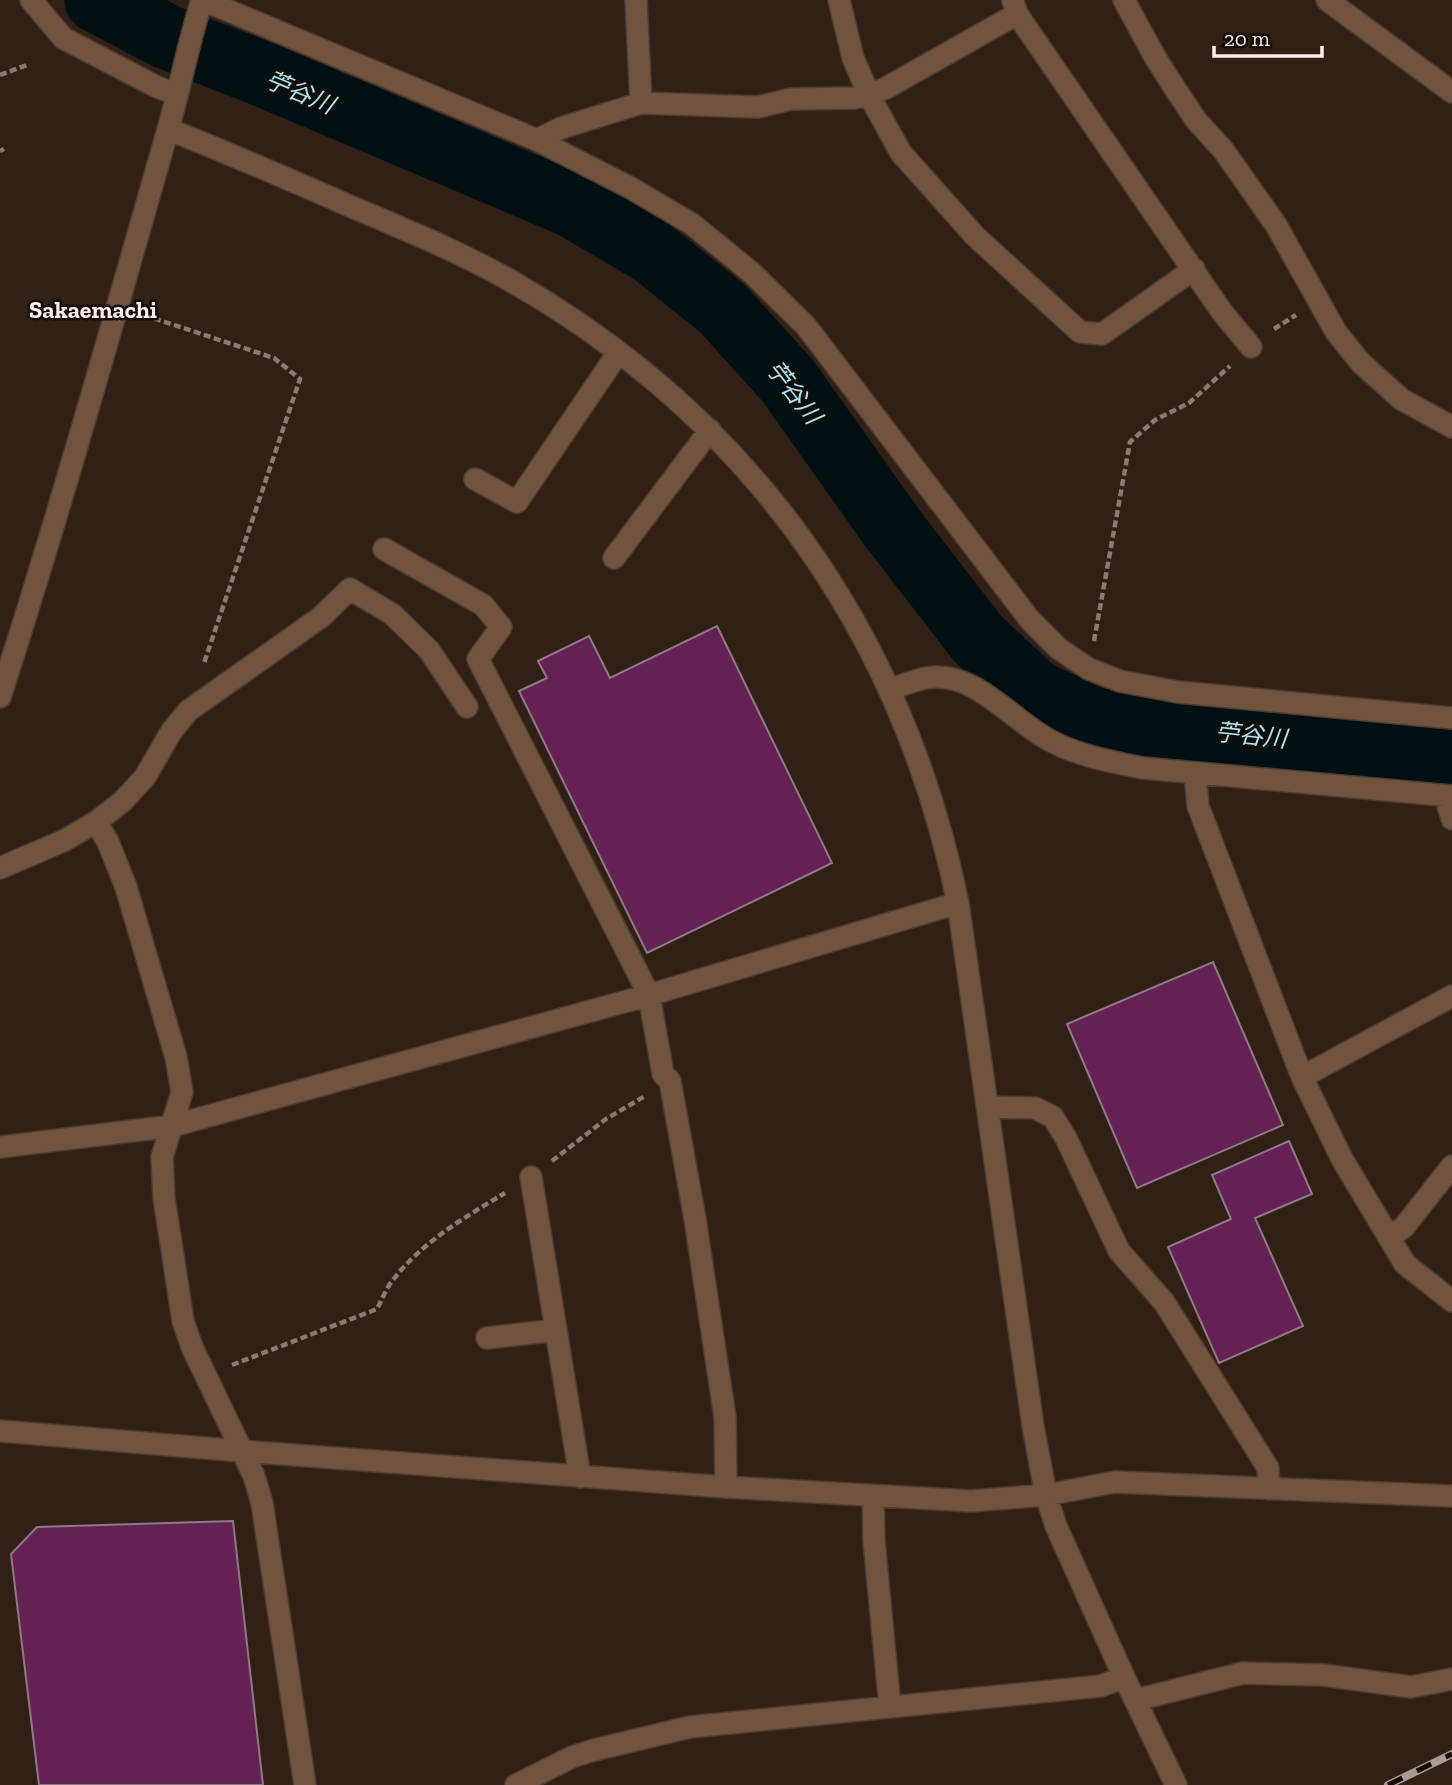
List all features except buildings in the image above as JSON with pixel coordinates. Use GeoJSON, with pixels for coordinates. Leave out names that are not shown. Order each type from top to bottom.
{"type":"FeatureCollection","features":[{"type":"Feature","properties":{"kind":"street"},"geometry":{"type":"LineString","coordinates":[[31,0],[63,38],[155,86],[179,89]]}},
{"type":"Feature","properties":{"kind":"street"},"geometry":{"type":"LineString","coordinates":[[636,0],[641,103]]}},
{"type":"Feature","properties":{"kind":"street"},"geometry":{"type":"LineString","coordinates":[[839,0],[853,58],[869,95],[901,153],[975,236],[1080,332],[1102,334],[1194,269]]}},
{"type":"Feature","properties":{"kind":"street"},"geometry":{"type":"LineString","coordinates":[[1124,0],[1154,57],[1196,120],[1224,150],[1276,225],[1336,332],[1371,372],[1401,399],[1452,427]]}},
{"type":"Feature","properties":{"kind":"street"},"geometry":{"type":"LineString","coordinates":[[1327,0],[1452,92]]}},
{"type":"Feature","properties":{"kind":"street"},"geometry":{"type":"LineString","coordinates":[[0,697],[28,611],[117,306],[201,4],[537,140],[631,188],[692,224],[752,273],[806,326],[1030,620],[1058,648],[1089,669],[1120,681],[1178,692],[1452,718]]}},
{"type":"Feature","properties":{"kind":"street"},"geometry":{"type":"LineString","coordinates":[[537,140],[561,128],[641,103],[758,107],[791,99],[854,98],[869,95],[886,89],[1015,7],[1223,312],[1251,348]]}},
{"type":"Feature","properties":{"kind":"street"},"geometry":{"type":"LineString","coordinates":[[168,129],[456,251],[512,281],[588,329],[710,430],[749,470],[820,563],[855,621],[890,690],[936,812],[948,856],[958,903],[1033,1426],[1046,1495],[1071,1563],[1176,1785]]}},
{"type":"Feature","properties":{"kind":"street"},"geometry":{"type":"LineString","coordinates":[[475,479],[517,502],[618,353]]}},
{"type":"Feature","properties":{"kind":"street"},"geometry":{"type":"LineString","coordinates":[[614,558],[710,430]]}},
{"type":"Feature","properties":{"kind":"street"},"geometry":{"type":"LineString","coordinates":[[384,548],[483,606],[501,627],[478,659],[649,995],[663,1074],[670,1081],[695,1219],[725,1418],[726,1487]]}},
{"type":"Feature","properties":{"kind":"street"},"geometry":{"type":"LineString","coordinates":[[0,868],[64,842],[123,801],[145,777],[171,732],[188,711],[321,617],[350,589],[392,614],[429,650],[467,707]]}},
{"type":"Feature","properties":{"kind":"street"},"geometry":{"type":"LineString","coordinates":[[890,690],[926,678],[956,678],[1045,738],[1092,757],[1142,768],[1195,774],[1448,796],[1452,820]]}},
{"type":"Feature","properties":{"kind":"street"},"geometry":{"type":"LineString","coordinates":[[1195,774],[1198,806],[1302,1077],[1342,1159],[1405,1264],[1452,1301]]}},
{"type":"Feature","properties":{"kind":"street"},"geometry":{"type":"LineString","coordinates":[[96,822],[108,842],[126,887],[176,1057],[182,1092],[162,1157],[164,1198],[183,1321],[192,1347],[254,1476],[262,1503],[305,1785]]}},
{"type":"Feature","properties":{"kind":"street"},"geometry":{"type":"LineString","coordinates":[[0,1147],[172,1126],[649,995],[958,903]]}},
{"type":"Feature","properties":{"kind":"street"},"geometry":{"type":"LineString","coordinates":[[1302,1077],[1452,996]]}},
{"type":"Feature","properties":{"kind":"street"},"geometry":{"type":"LineString","coordinates":[[988,1107],[1035,1108],[1053,1117],[1066,1138],[1119,1251],[1171,1313],[1268,1468],[1269,1489]]}},
{"type":"Feature","properties":{"kind":"street"},"geometry":{"type":"LineString","coordinates":[[1389,1238],[1404,1227],[1452,1166]]}},
{"type":"Feature","properties":{"kind":"street"},"geometry":{"type":"LineString","coordinates":[[531,1177],[580,1476]]}},
{"type":"Feature","properties":{"kind":"street"},"geometry":{"type":"LineString","coordinates":[[487,1338],[556,1330]]}},
{"type":"Feature","properties":{"kind":"street"},"geometry":{"type":"LineString","coordinates":[[0,1431],[726,1487],[971,1501],[1046,1495],[1115,1482],[1452,1496]]}},
{"type":"Feature","properties":{"kind":"street"},"geometry":{"type":"LineString","coordinates":[[873,1496],[873,1541],[890,1707]]}},
{"type":"Feature","properties":{"kind":"street"},"geometry":{"type":"LineString","coordinates":[[1136,1700],[1243,1673],[1323,1675],[1411,1687],[1452,1679]]}},
{"type":"Feature","properties":{"kind":"street"},"geometry":{"type":"LineString","coordinates":[[516,1785],[572,1757],[690,1727],[1101,1686],[1124,1678]]}},
{"type":"Feature","properties":{"kind":"path"},"geometry":{"type":"LineString","coordinates":[[0,75],[27,65]]}},
{"type":"Feature","properties":{"kind":"path"},"geometry":{"type":"LineString","coordinates":[[117,306],[274,358],[300,379],[188,711]]}},
{"type":"Feature","properties":{"kind":"path"},"geometry":{"type":"LineString","coordinates":[[1089,669],[1130,442],[1155,420],[1189,402],[1251,348],[1294,316],[1320,307]]}},
{"type":"Feature","properties":{"kind":"path"},"geometry":{"type":"LineString","coordinates":[[208,1376],[377,1309],[391,1282],[415,1255],[467,1216],[531,1177],[607,1119],[670,1081]]}},
{"type":"Feature","properties":{"kind":"waterway","name":"苧谷川"},"geometry":{"type":"LineString","coordinates":[[97,0],[167,37],[260,73],[572,205],[652,252],[723,309],[788,381],[893,529],[978,639],[1035,692],[1094,720],[1357,749],[1452,755]]}},
{"type":"Feature","properties":{"kind":"railway"},"geometry":{"type":"LineString","coordinates":[[1388,1785],[1452,1754]]}},
{"type":"Feature","properties":{"kind":"district","name":"Sakaemachi"},"geometry":{"type":"Point","coordinates":[93,309]}}]}
